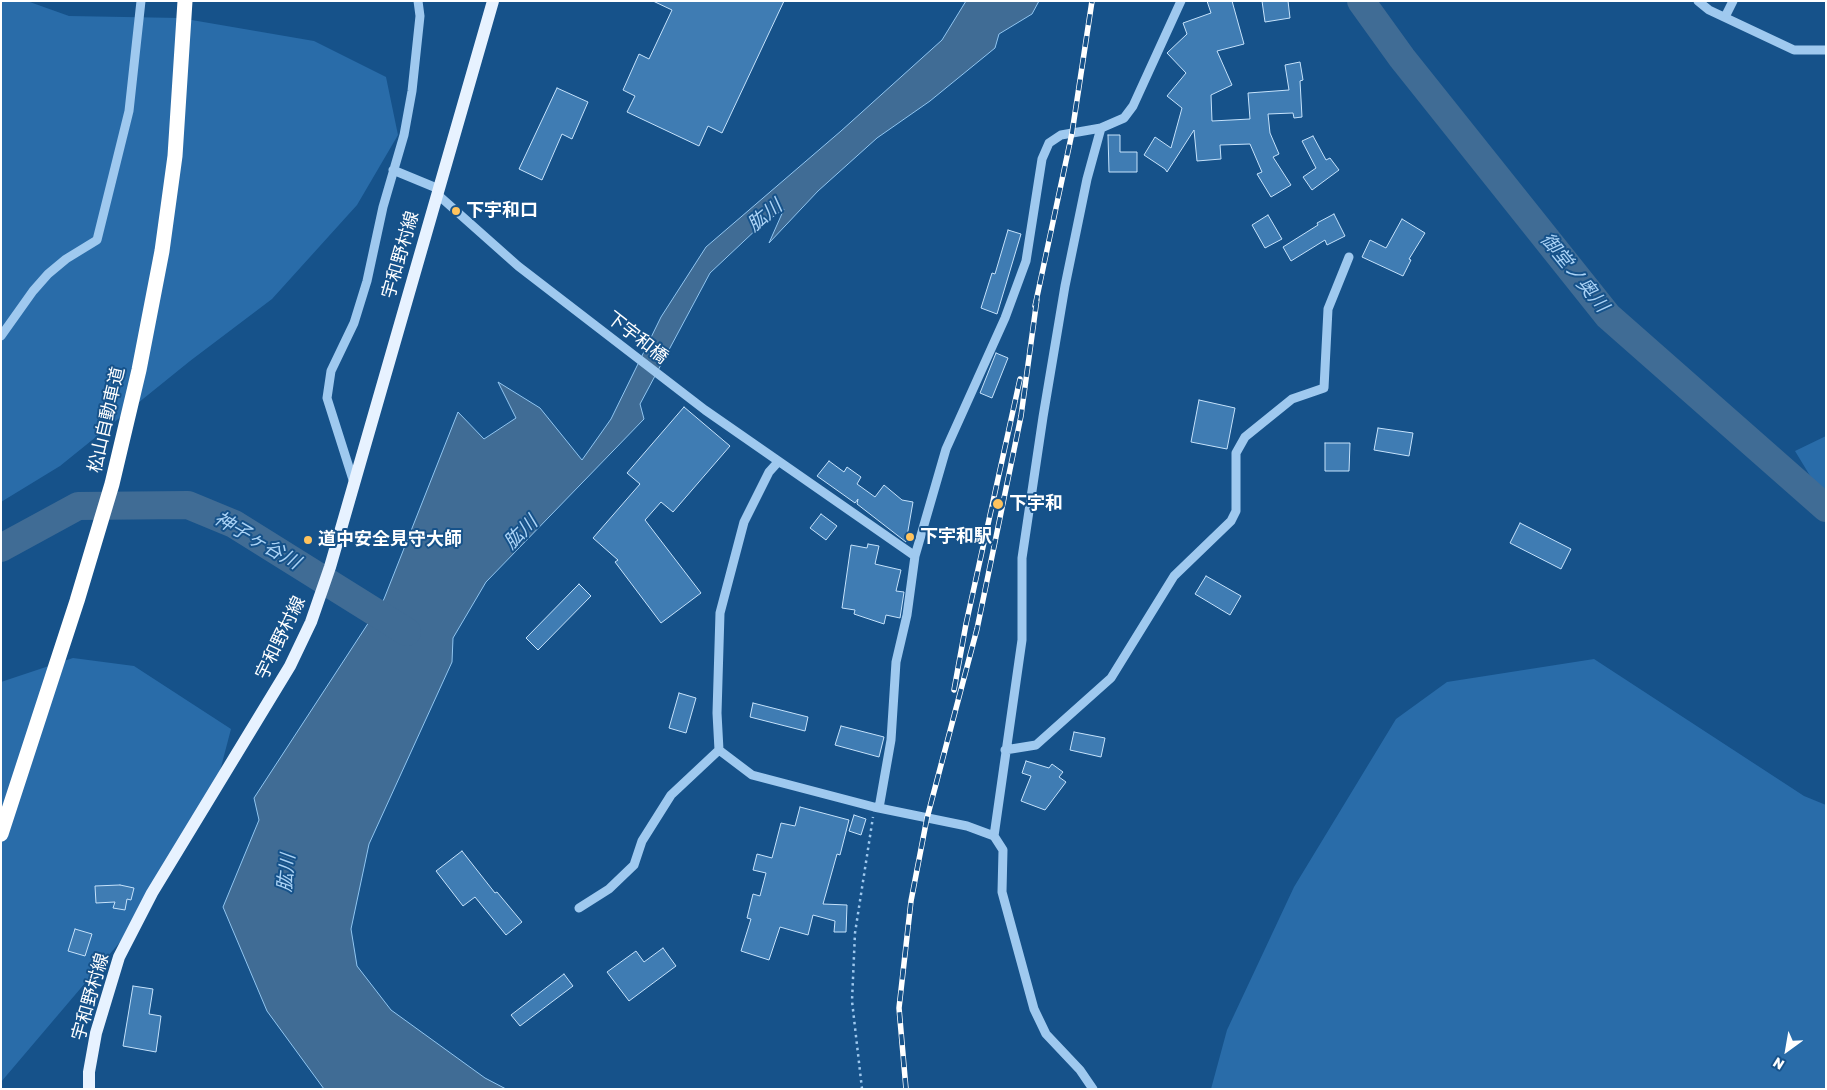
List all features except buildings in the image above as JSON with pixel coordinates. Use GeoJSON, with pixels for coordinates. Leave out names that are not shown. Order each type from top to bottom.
{"type":"FeatureCollection","features":[{"type":"Feature","properties":{"kind":"highway","name":"松山自動車道"},"geometry":{"type":"LineString","coordinates":[[1,834],[77,600],[112,484],[139,370],[162,252],[175,156],[185,1]]}},
{"type":"Feature","properties":{"kind":"main road","name":"宇和野村線"},"geometry":{"type":"LineString","coordinates":[[89,1089],[96,1033],[119,957],[152,893],[290,666],[314,613],[354,484],[492,1]]}},
{"type":"Feature","properties":{"kind":"street"},"geometry":{"type":"LineString","coordinates":[[1,336],[33,291],[48,274],[66,259],[97,240],[129,111],[141,1]]}},
{"type":"Feature","properties":{"kind":"street"},"geometry":{"type":"LineString","coordinates":[[354,484],[327,398],[331,371],[354,323],[367,282],[393,170],[404,135],[412,91],[420,16],[418,1]]}},
{"type":"Feature","properties":{"kind":"street"},"geometry":{"type":"LineString","coordinates":[[877,808],[891,740],[896,662],[907,615],[915,556],[946,449],[1005,318],[1026,261],[1042,159],[1049,143],[1060,135],[1101,128],[1124,118],[1133,106],[1181,1]]}},
{"type":"Feature","properties":{"kind":"street"},"geometry":{"type":"LineString","coordinates":[[1698,1],[1709,10],[1794,50],[1826,50]]}},
{"type":"Feature","properties":{"kind":"street"},"geometry":{"type":"LineString","coordinates":[[1725,17],[1733,1]]}},
{"type":"Feature","properties":{"kind":"street"},"geometry":{"type":"LineString","coordinates":[[1093,1089],[1080,1070],[1046,1034],[1034,1009],[1002,892],[1002,850],[994,836],[1022,640],[1022,558],[1065,286],[1087,178],[1101,128]]}},
{"type":"Feature","properties":{"kind":"street","name":"下宇和橋"},"geometry":{"type":"LineString","coordinates":[[393,170],[438,192],[549,290],[705,410],[915,556]]}},
{"type":"Feature","properties":{"kind":"street"},"geometry":{"type":"LineString","coordinates":[[1005,750],[1036,745],[1111,678],[1174,576],[1230,521],[1236,511],[1236,453],[1245,437],[1292,399],[1324,388],[1328,309],[1349,257]]}},
{"type":"Feature","properties":{"kind":"street"},"geometry":{"type":"LineString","coordinates":[[778,462],[769,472],[744,522],[720,613],[717,713],[719,750],[752,775],[877,808],[967,826],[994,836]]}},
{"type":"Feature","properties":{"kind":"street"},"geometry":{"type":"LineString","coordinates":[[579,908],[609,889],[634,864],[642,841],[671,795],[719,750]]}},
{"type":"Feature","properties":{"kind":"path"},"geometry":{"type":"LineString","coordinates":[[862,1089],[852,1001],[855,933],[877,808]]}},
{"type":"Feature","properties":{"kind":"shaded area"},"geometry":{"type":"Polygon","coordinates":[[[1,1],[27,1],[69,16],[180,18],[314,41],[386,77],[398,135],[357,205],[272,299],[190,361],[60,466],[1,502],[1,1]]]}},
{"type":"Feature","properties":{"kind":"shaded area"},"geometry":{"type":"Polygon","coordinates":[[[1826,436],[1826,502],[1795,451],[1826,436]]]}},
{"type":"Feature","properties":{"kind":"shaded area"},"geometry":{"type":"Polygon","coordinates":[[[73,658],[134,666],[231,729],[210,809],[131,929],[1,1082],[1,682],[73,658]]]}},
{"type":"Feature","properties":{"kind":"shaded area"},"geometry":{"type":"Polygon","coordinates":[[[1594,659],[1804,796],[1826,805],[1826,1089],[1211,1089],[1227,1030],[1294,887],[1396,719],[1447,682],[1594,659]]]}},
{"type":"Feature","properties":{"kind":"water","name":"肱川"},"geometry":{"type":"Polygon","coordinates":[[[966,1],[1039,1],[1032,14],[999,34],[995,48],[930,101],[877,138],[818,191],[769,243],[784,209],[760,226],[710,273],[640,404],[644,419],[486,582],[453,638],[452,662],[369,844],[351,929],[357,966],[391,1010],[485,1078],[506,1089],[324,1089],[267,1011],[223,907],[259,820],[254,798],[384,599],[458,412],[484,439],[516,418],[498,382],[540,408],[582,460],[611,419],[661,317],[706,247],[841,131],[942,40],[966,1]]]}},
{"type":"Feature","properties":{"kind":"waterway","name":"御堂ノ奥川"},"geometry":{"type":"LineString","coordinates":[[1361,1],[1402,58],[1608,316],[1826,508]]}},
{"type":"Feature","properties":{"kind":"waterway","name":"神子ヶ谷川"},"geometry":{"type":"LineString","coordinates":[[1,548],[78,506],[188,505],[234,524],[407,632]]}},
{"type":"Feature","properties":{"kind":"railway"},"geometry":{"type":"LineString","coordinates":[[1035,306],[1072,133],[1092,1]]}},
{"type":"Feature","properties":{"kind":"railway"},"geometry":{"type":"LineString","coordinates":[[906,1089],[899,1008],[911,901],[927,818],[977,629],[1021,416],[1037,299]]}},
{"type":"Feature","properties":{"kind":"railway"},"geometry":{"type":"LineString","coordinates":[[954,690],[966,624],[1020,379]]}},
{"type":"Feature","properties":{"kind":"place","name":"下宇和口"},"geometry":{"type":"Point","coordinates":[456,211]}},
{"type":"Feature","properties":{"kind":"place","name":"下宇和"},"geometry":{"type":"Point","coordinates":[998,504]}},
{"type":"Feature","properties":{"kind":"place","name":"下宇和駅"},"geometry":{"type":"Point","coordinates":[910,537]}},
{"type":"Feature","properties":{"kind":"place","name":"道中安全見守大師"},"geometry":{"type":"Point","coordinates":[308,540]}}]}
